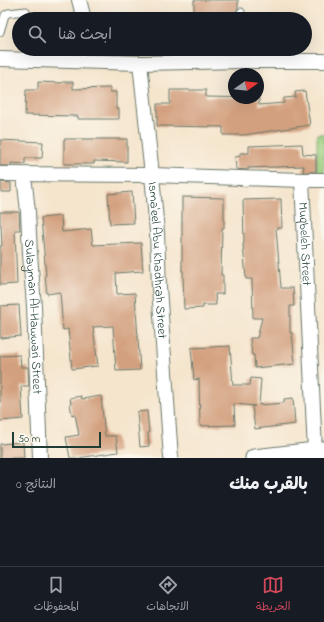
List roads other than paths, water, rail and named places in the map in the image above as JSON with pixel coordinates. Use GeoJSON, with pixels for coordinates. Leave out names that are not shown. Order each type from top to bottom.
{"type":"FeatureCollection","features":[{"type":"Feature","properties":{"kind":"street"},"geometry":{"type":"LineString","coordinates":[[79,0],[82,12]]}},
{"type":"Feature","properties":{"kind":"street"},"geometry":{"type":"LineString","coordinates":[[0,59],[71,56]]}},
{"type":"Feature","properties":{"kind":"street"},"geometry":{"type":"LineString","coordinates":[[101,56],[140,63],[230,56]]}},
{"type":"Feature","properties":{"kind":"street"},"geometry":{"type":"LineString","coordinates":[[255,56],[324,62]]}},
{"type":"Feature","properties":{"kind":"street","name":"Isma'eel Abu Khadhrah Street"},"geometry":{"type":"LineString","coordinates":[[140,63],[157,232],[159,287],[171,458]]}},
{"type":"Feature","properties":{"kind":"street"},"geometry":{"type":"LineString","coordinates":[[0,174],[152,175],[324,180]]}},
{"type":"Feature","properties":{"kind":"street","name":"Sulayman Al-Hawwari Street"},"geometry":{"type":"LineString","coordinates":[[24,175],[34,306],[40,458]]}},
{"type":"Feature","properties":{"kind":"street","name":"Muqbeleh Street"},"geometry":{"type":"LineString","coordinates":[[302,180],[320,451]]}},
{"type":"Feature","properties":{"kind":"street"},"geometry":{"type":"LineString","coordinates":[[254,458],[320,451]]}},
{"type":"Feature","properties":{"kind":"lane"},"geometry":{"type":"LineString","coordinates":[[17,12],[26,11]]}},
{"type":"Feature","properties":{"kind":"lane"},"geometry":{"type":"LineString","coordinates":[[0,32],[4,15],[12,13]]}}]}
